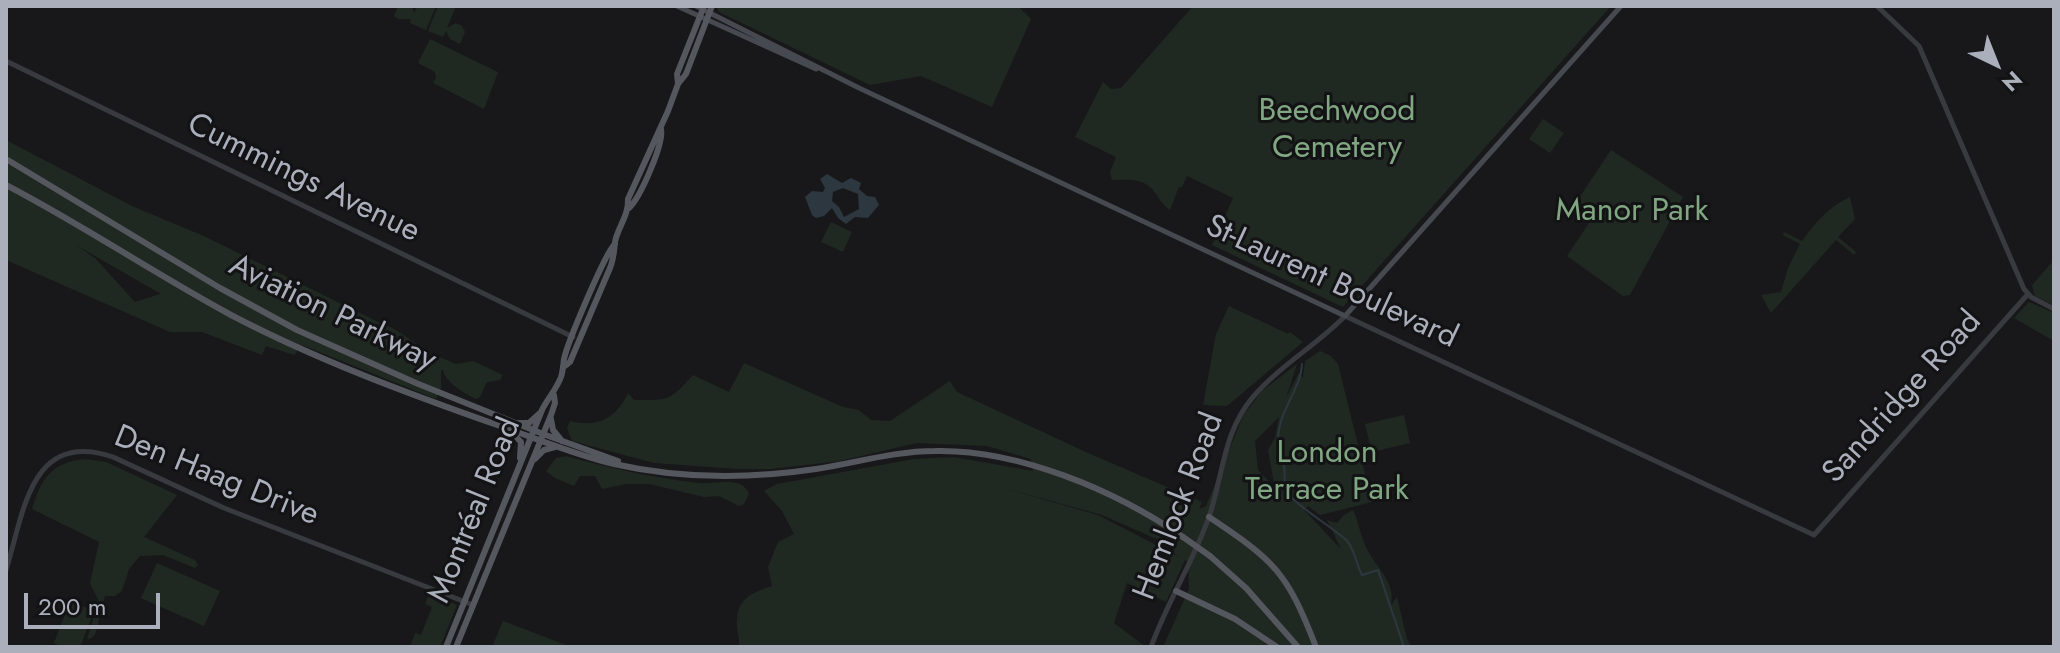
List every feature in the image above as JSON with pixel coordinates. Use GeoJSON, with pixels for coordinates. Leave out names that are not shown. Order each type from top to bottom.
{"type":"FeatureCollection","features":[{"type":"Feature","properties":{"kind":"main road","name":"St-Laurent Boulevard"},"geometry":{"type":"LineString","coordinates":[[677,6],[704,11],[754,38],[1345,316]]}},
{"type":"Feature","properties":{"kind":"main road","name":"Hemlock Road"},"geometry":{"type":"LineString","coordinates":[[1345,316],[1621,6]]}},
{"type":"Feature","properties":{"kind":"main road","name":"Montréal Road"},"geometry":{"type":"LineString","coordinates":[[446,647],[542,410],[554,395],[565,366],[564,359],[576,339],[608,251],[615,244],[629,208],[628,199],[678,84],[686,74],[704,11]]}},
{"type":"Feature","properties":{"kind":"main road","name":"Aviation Parkway"},"geometry":{"type":"LineString","coordinates":[[6,159],[220,288],[297,330],[364,362],[514,422],[532,434]]}},
{"type":"Feature","properties":{"kind":"main road","name":"Aviation Parkway"},"geometry":{"type":"LineString","coordinates":[[6,185],[229,313],[290,344],[393,387],[610,463],[656,471],[718,476],[758,475],[797,472],[905,453],[970,452],[1019,462],[1089,487],[1139,510],[1210,556],[1246,588],[1298,647]]}},
{"type":"Feature","properties":{"kind":"main road"},"geometry":{"type":"LineString","coordinates":[[290,344],[297,330]]}},
{"type":"Feature","properties":{"kind":"main road","name":"Montréal Road"},"geometry":{"type":"LineString","coordinates":[[456,647],[551,415],[554,395]]}},
{"type":"Feature","properties":{"kind":"main road"},"geometry":{"type":"LineString","coordinates":[[514,422],[529,423],[542,410]]}},
{"type":"Feature","properties":{"kind":"main road"},"geometry":{"type":"LineString","coordinates":[[551,415],[553,430],[565,443]]}},
{"type":"Feature","properties":{"kind":"main road"},"geometry":{"type":"LineString","coordinates":[[502,426],[521,442],[516,475]]}},
{"type":"Feature","properties":{"kind":"main road","name":"Aviation Parkway"},"geometry":{"type":"LineString","coordinates":[[542,438],[656,471]]}},
{"type":"Feature","properties":{"kind":"main road"},"geometry":{"type":"LineString","coordinates":[[530,465],[544,450],[558,447]]}},
{"type":"Feature","properties":{"kind":"main road"},"geometry":{"type":"LineString","coordinates":[[1209,517],[1256,549],[1282,574],[1300,605],[1316,647]]}},
{"type":"Feature","properties":{"kind":"main road"},"geometry":{"type":"LineString","coordinates":[[1176,591],[1235,619],[1277,647]]}},
{"type":"Feature","properties":{"kind":"street"},"geometry":{"type":"LineString","coordinates":[[1877,6],[1919,46],[2028,294],[2054,309]]}},
{"type":"Feature","properties":{"kind":"street","name":"Cummings Avenue"},"geometry":{"type":"LineString","coordinates":[[6,61],[576,339]]}},
{"type":"Feature","properties":{"kind":"street","name":"Sandridge Road"},"geometry":{"type":"LineString","coordinates":[[1814,535],[2028,294]]}},
{"type":"Feature","properties":{"kind":"street","name":"Hemlock Road"},"geometry":{"type":"LineString","coordinates":[[1151,647],[1209,517],[1231,430],[1239,416],[1267,382],[1345,316]]}},
{"type":"Feature","properties":{"kind":"street","name":"St-Laurent Boulevard"},"geometry":{"type":"LineString","coordinates":[[1345,316],[1814,535]]}},
{"type":"Feature","properties":{"kind":"street","name":"Den Haag Drive"},"geometry":{"type":"LineString","coordinates":[[6,570],[38,473],[66,454],[96,452],[224,508],[473,605]]}},
{"type":"Feature","properties":{"kind":"green space"},"geometry":{"type":"Polygon","coordinates":[[[398,6],[412,6],[414,13],[418,6],[436,6],[426,30],[410,23],[411,19],[394,16],[398,6]]]}},
{"type":"Feature","properties":{"kind":"green space"},"geometry":{"type":"Polygon","coordinates":[[[438,6],[456,6],[447,28],[456,23],[462,26],[465,32],[460,44],[450,39],[446,31],[443,37],[428,31],[438,6]]]}},
{"type":"Feature","properties":{"kind":"green space"},"geometry":{"type":"Polygon","coordinates":[[[716,6],[1018,6],[1031,19],[992,107],[921,76],[870,85],[719,12],[716,6]]]}},
{"type":"Feature","properties":{"kind":"green space","name":"Beechwood Cemetery"},"geometry":{"type":"Polygon","coordinates":[[[1193,6],[1611,6],[1343,307],[1212,245],[1233,198],[1187,176],[1170,210],[1147,185],[1137,181],[1112,180],[1110,172],[1116,157],[1075,137],[1103,82],[1111,89],[1121,88],[1193,6]]]}},
{"type":"Feature","properties":{"kind":"green space"},"geometry":{"type":"Polygon","coordinates":[[[430,39],[498,72],[484,109],[433,83],[435,72],[418,63],[430,39]]]}},
{"type":"Feature","properties":{"kind":"green space"},"geometry":{"type":"Polygon","coordinates":[[[1543,119],[1564,133],[1550,153],[1529,139],[1543,119]]]}},
{"type":"Feature","properties":{"kind":"green space"},"geometry":{"type":"Polygon","coordinates":[[[6,140],[132,206],[206,237],[392,328],[435,358],[437,356],[456,364],[473,361],[503,375],[500,380],[487,382],[476,399],[456,387],[441,370],[441,388],[436,399],[302,345],[294,355],[266,346],[262,355],[202,332],[170,332],[6,260],[6,140]],[[76,245],[95,258],[135,302],[161,294],[76,245]]]}},
{"type":"Feature","properties":{"kind":"green space","name":"Manor Park"},"geometry":{"type":"Polygon","coordinates":[[[1611,150],[1683,197],[1630,295],[1623,296],[1567,256],[1593,217],[1575,204],[1611,150]]]}},
{"type":"Feature","properties":{"kind":"green space"},"geometry":{"type":"Polygon","coordinates":[[[1850,197],[1855,219],[1838,237],[1856,252],[1854,255],[1836,240],[1771,313],[1761,295],[1781,292],[1800,244],[1783,235],[1784,232],[1802,241],[1835,205],[1850,197]]]}},
{"type":"Feature","properties":{"kind":"green space"},"geometry":{"type":"Polygon","coordinates":[[[831,222],[852,232],[843,252],[821,242],[831,222]]]}},
{"type":"Feature","properties":{"kind":"green space"},"geometry":{"type":"Polygon","coordinates":[[[2054,260],[2054,305],[2035,296],[2032,285],[2054,260]]]}},
{"type":"Feature","properties":{"kind":"green space"},"geometry":{"type":"Polygon","coordinates":[[[2029,302],[2054,313],[2054,341],[2014,318],[2029,302]]]}},
{"type":"Feature","properties":{"kind":"green space"},"geometry":{"type":"Polygon","coordinates":[[[1229,306],[1288,334],[1290,332],[1303,342],[1227,406],[1203,405],[1216,334],[1229,306]]]}},
{"type":"Feature","properties":{"kind":"green space","name":"London Terrace Park"},"geometry":{"type":"Polygon","coordinates":[[[1320,351],[1338,364],[1372,502],[1320,515],[1308,506],[1304,510],[1341,549],[1327,520],[1337,523],[1353,510],[1366,547],[1388,581],[1391,605],[1397,597],[1407,639],[1412,647],[1163,647],[1189,589],[1188,562],[1185,560],[1166,602],[1127,583],[1114,623],[1146,647],[739,647],[737,623],[740,606],[753,594],[772,586],[768,567],[778,542],[794,534],[782,511],[764,491],[777,484],[914,459],[954,457],[1033,471],[1031,459],[987,446],[917,443],[840,461],[771,469],[738,469],[654,463],[572,441],[567,428],[570,421],[598,422],[612,415],[628,393],[634,400],[667,398],[693,375],[729,392],[744,363],[843,407],[859,410],[871,420],[890,421],[950,381],[957,392],[1202,502],[1199,509],[1206,506],[1243,416],[1262,391],[1297,364],[1286,398],[1299,373],[1303,378],[1305,361],[1320,351]],[[1279,417],[1255,441],[1258,470],[1279,492],[1274,483],[1268,450],[1275,438],[1279,417]],[[993,485],[1098,515],[1181,558],[1168,541],[1168,544],[1102,515],[993,485]]]}},
{"type":"Feature","properties":{"kind":"green space"},"geometry":{"type":"Polygon","coordinates":[[[1404,415],[1410,443],[1372,452],[1365,424],[1404,415]]]}},
{"type":"Feature","properties":{"kind":"green space"},"geometry":{"type":"Polygon","coordinates":[[[566,456],[665,478],[699,483],[734,483],[745,488],[749,494],[744,504],[739,506],[719,496],[704,497],[649,484],[626,484],[602,489],[595,476],[580,476],[574,486],[546,471],[556,458],[566,456]]]}},
{"type":"Feature","properties":{"kind":"green space"},"geometry":{"type":"Polygon","coordinates":[[[84,459],[106,462],[177,495],[144,537],[195,560],[198,565],[195,568],[163,555],[140,556],[129,569],[122,591],[115,596],[105,596],[95,635],[90,639],[87,639],[99,602],[90,583],[99,542],[32,509],[43,481],[55,469],[84,459]]]}},
{"type":"Feature","properties":{"kind":"green space"},"geometry":{"type":"Polygon","coordinates":[[[157,563],[220,591],[204,626],[141,598],[157,563]]]}},
{"type":"Feature","properties":{"kind":"green space"},"geometry":{"type":"Polygon","coordinates":[[[429,594],[457,605],[440,647],[410,647],[415,633],[421,635],[432,607],[425,604],[429,594]]]}},
{"type":"Feature","properties":{"kind":"green space"},"geometry":{"type":"Polygon","coordinates":[[[70,601],[94,611],[80,647],[63,647],[54,643],[70,601]]]}},
{"type":"Feature","properties":{"kind":"green space"},"geometry":{"type":"Polygon","coordinates":[[[503,621],[566,645],[598,647],[492,647],[503,621]]]}},
{"type":"Feature","properties":{"kind":"shaded area"},"geometry":{"type":"Polygon","coordinates":[[[827,174],[842,183],[851,178],[861,183],[859,189],[867,196],[875,197],[879,205],[868,218],[855,217],[846,224],[832,208],[824,216],[816,218],[805,197],[812,191],[823,192],[825,188],[820,179],[827,174]],[[843,188],[833,192],[832,201],[844,217],[859,209],[858,194],[843,188]]]}},
{"type":"Feature","properties":{"kind":"waterway"},"geometry":{"type":"LineString","coordinates":[[1302,364],[1298,383],[1279,430],[1278,444],[1286,489],[1296,502],[1347,541],[1362,575],[1378,570],[1404,647]]}}]}
